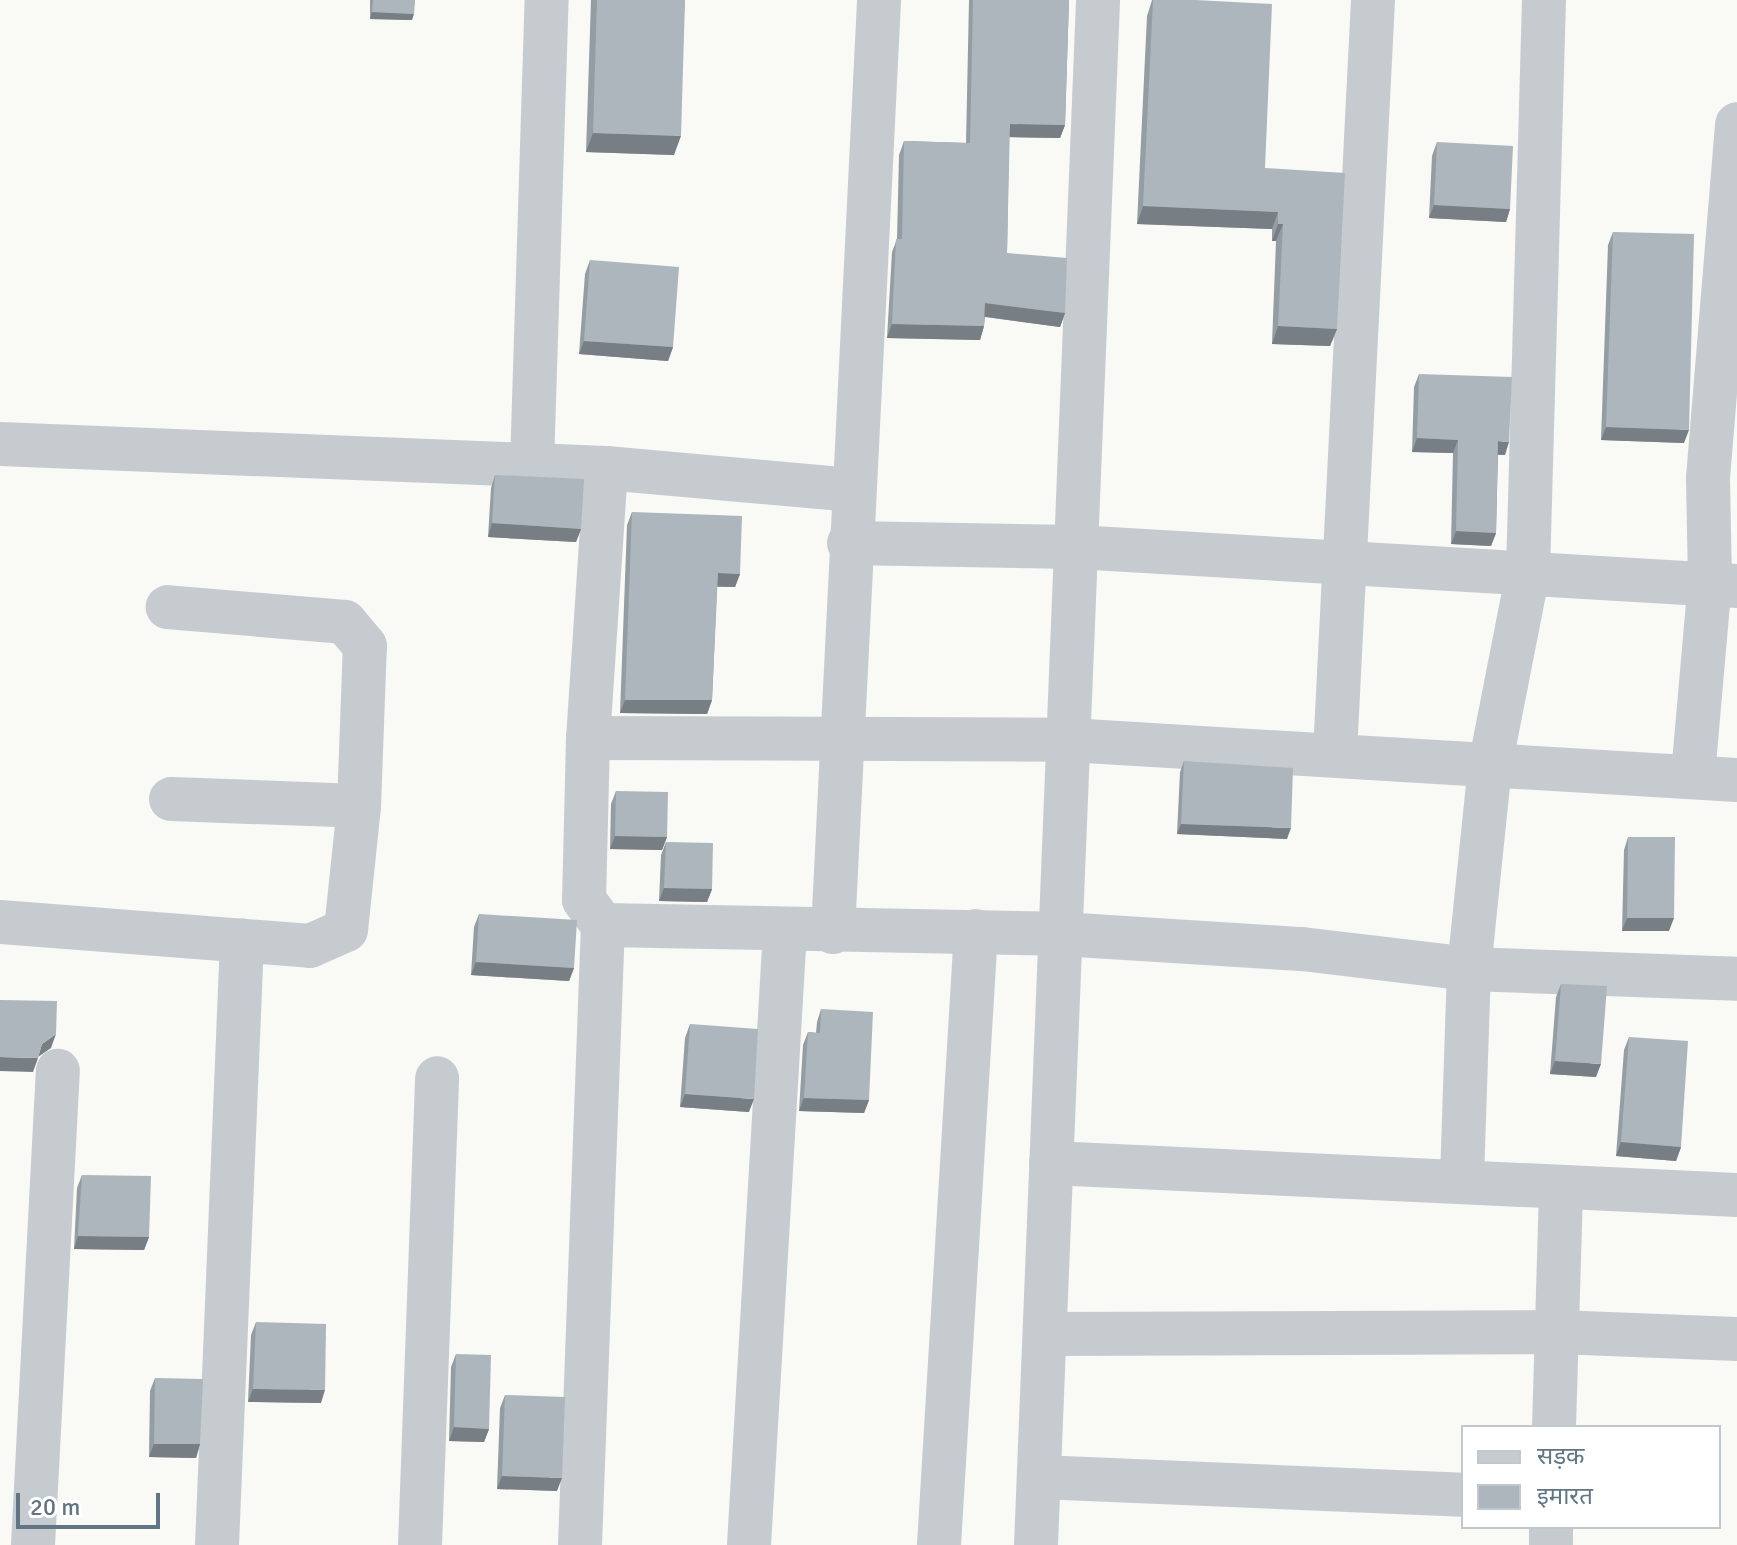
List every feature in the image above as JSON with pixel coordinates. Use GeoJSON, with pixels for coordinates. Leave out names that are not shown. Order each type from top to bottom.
{"type":"FeatureCollection","features":[{"type":"Feature","properties":{"kind":"street"},"geometry":{"type":"LineString","coordinates":[[532,465],[547,0]]}},
{"type":"Feature","properties":{"kind":"street"},"geometry":{"type":"LineString","coordinates":[[833,932],[851,490],[879,0]]}},
{"type":"Feature","properties":{"kind":"street"},"geometry":{"type":"LineString","coordinates":[[1036,1545],[1098,0]]}},
{"type":"Feature","properties":{"kind":"street"},"geometry":{"type":"LineString","coordinates":[[1335,753],[1373,0]]}},
{"type":"Feature","properties":{"kind":"street"},"geometry":{"type":"LineString","coordinates":[[1462,1179],[1469,969],[1490,766],[1528,572],[1544,0]]}},
{"type":"Feature","properties":{"kind":"street"},"geometry":{"type":"LineString","coordinates":[[1693,775],[1723,584],[1708,478],[1737,124]]}},
{"type":"Feature","properties":{"kind":"street"},"geometry":{"type":"LineString","coordinates":[[0,444],[606,468],[851,490]]}},
{"type":"Feature","properties":{"kind":"street"},"geometry":{"type":"LineString","coordinates":[[580,1545],[603,925],[584,900],[588,738],[606,468]]}},
{"type":"Feature","properties":{"kind":"street"},"geometry":{"type":"LineString","coordinates":[[849,543],[1076,547],[1723,584]]}},
{"type":"Feature","properties":{"kind":"street"},"geometry":{"type":"LineString","coordinates":[[0,922],[310,946],[346,930],[359,806],[365,646],[345,622],[168,607]]}},
{"type":"Feature","properties":{"kind":"street"},"geometry":{"type":"LineString","coordinates":[[588,738],[841,736],[1069,740],[1335,753],[1490,766],[1693,775],[1737,780]]}},
{"type":"Feature","properties":{"kind":"street"},"geometry":{"type":"LineString","coordinates":[[171,799],[359,806]]}},
{"type":"Feature","properties":{"kind":"street"},"geometry":{"type":"LineString","coordinates":[[603,925],[833,932],[1061,934],[1302,949],[1469,969],[1737,979]]}},
{"type":"Feature","properties":{"kind":"street"},"geometry":{"type":"LineString","coordinates":[[749,1545],[785,930]]}},
{"type":"Feature","properties":{"kind":"street"},"geometry":{"type":"LineString","coordinates":[[939,1545],[976,931]]}},
{"type":"Feature","properties":{"kind":"street"},"geometry":{"type":"LineString","coordinates":[[217,1545],[242,941]]}},
{"type":"Feature","properties":{"kind":"street"},"geometry":{"type":"LineString","coordinates":[[33,1545],[58,1071]]}},
{"type":"Feature","properties":{"kind":"street"},"geometry":{"type":"LineString","coordinates":[[420,1545],[437,1078]]}},
{"type":"Feature","properties":{"kind":"street"},"geometry":{"type":"LineString","coordinates":[[1051,1163],[1462,1179],[1737,1195]]}},
{"type":"Feature","properties":{"kind":"street"},"geometry":{"type":"LineString","coordinates":[[1554,1425],[1561,1187]]}},
{"type":"Feature","properties":{"kind":"street"},"geometry":{"type":"LineString","coordinates":[[1045,1334],[1557,1332],[1737,1339]]}},
{"type":"Feature","properties":{"kind":"street"},"geometry":{"type":"LineString","coordinates":[[1039,1477],[1461,1495]]}},
{"type":"Feature","properties":{"kind":"building"},"geometry":{"type":"Polygon","coordinates":[[[373,0],[415,0],[414,14],[372,12],[373,0]]]}},
{"type":"Feature","properties":{"kind":"building"},"geometry":{"type":"Polygon","coordinates":[[[597,0],[685,0],[681,136],[593,133],[597,0]]]}},
{"type":"Feature","properties":{"kind":"building"},"geometry":{"type":"Polygon","coordinates":[[[973,0],[1069,0],[1065,125],[1010,124],[1007,253],[1067,258],[1065,313],[985,303],[984,326],[892,324],[896,239],[902,239],[904,141],[970,143],[973,0]]]}},
{"type":"Feature","properties":{"kind":"building"},"geometry":{"type":"Polygon","coordinates":[[[1153,0],[1272,4],[1265,168],[1345,173],[1337,329],[1278,326],[1283,224],[1278,224],[1278,212],[1143,206],[1153,0]]]}},
{"type":"Feature","properties":{"kind":"building"},"geometry":{"type":"Polygon","coordinates":[[[1437,142],[1513,146],[1510,209],[1434,205],[1437,142]]]}},
{"type":"Feature","properties":{"kind":"building"},"geometry":{"type":"Polygon","coordinates":[[[1613,232],[1694,234],[1689,430],[1606,427],[1613,232]]]}},
{"type":"Feature","properties":{"kind":"building"},"geometry":{"type":"Polygon","coordinates":[[[590,260],[679,267],[673,347],[584,341],[590,260]]]}},
{"type":"Feature","properties":{"kind":"building"},"geometry":{"type":"Polygon","coordinates":[[[1419,374],[1512,377],[1509,442],[1498,441],[1496,533],[1456,531],[1458,440],[1417,438],[1419,374]]]}},
{"type":"Feature","properties":{"kind":"building"},"geometry":{"type":"Polygon","coordinates":[[[495,475],[584,479],[581,529],[492,523],[495,475]]]}},
{"type":"Feature","properties":{"kind":"building"},"geometry":{"type":"Polygon","coordinates":[[[632,512],[742,516],[740,574],[718,573],[712,700],[625,700],[632,512]]]}},
{"type":"Feature","properties":{"kind":"building"},"geometry":{"type":"Polygon","coordinates":[[[1184,761],[1293,768],[1291,828],[1181,824],[1184,761]]]}},
{"type":"Feature","properties":{"kind":"building"},"geometry":{"type":"Polygon","coordinates":[[[616,791],[668,792],[667,837],[615,836],[616,791]]]}},
{"type":"Feature","properties":{"kind":"building"},"geometry":{"type":"Polygon","coordinates":[[[1628,837],[1675,837],[1674,918],[1627,918],[1628,837]]]}},
{"type":"Feature","properties":{"kind":"building"},"geometry":{"type":"Polygon","coordinates":[[[666,842],[713,843],[712,889],[664,888],[666,842]]]}},
{"type":"Feature","properties":{"kind":"building"},"geometry":{"type":"Polygon","coordinates":[[[479,914],[577,920],[574,968],[476,962],[479,914]]]}},
{"type":"Feature","properties":{"kind":"building"},"geometry":{"type":"Polygon","coordinates":[[[1561,984],[1607,986],[1601,1064],[1555,1061],[1561,984]]]}},
{"type":"Feature","properties":{"kind":"building"},"geometry":{"type":"Polygon","coordinates":[[[0,1000],[57,1001],[56,1034],[42,1044],[38,1058],[0,1057],[0,1000]]]}},
{"type":"Feature","properties":{"kind":"building"},"geometry":{"type":"Polygon","coordinates":[[[821,1009],[873,1012],[869,1100],[804,1098],[808,1032],[820,1033],[821,1009]]]}},
{"type":"Feature","properties":{"kind":"building"},"geometry":{"type":"Polygon","coordinates":[[[690,1024],[758,1029],[754,1099],[685,1094],[690,1024]]]}},
{"type":"Feature","properties":{"kind":"building"},"geometry":{"type":"Polygon","coordinates":[[[1629,1037],[1688,1041],[1681,1147],[1621,1142],[1629,1037]]]}},
{"type":"Feature","properties":{"kind":"building"},"geometry":{"type":"Polygon","coordinates":[[[82,1175],[151,1176],[149,1237],[78,1236],[82,1175]]]}},
{"type":"Feature","properties":{"kind":"building"},"geometry":{"type":"Polygon","coordinates":[[[256,1322],[326,1324],[325,1390],[253,1389],[256,1322]]]}},
{"type":"Feature","properties":{"kind":"building"},"geometry":{"type":"Polygon","coordinates":[[[456,1354],[491,1355],[489,1429],[454,1427],[456,1354]]]}},
{"type":"Feature","properties":{"kind":"building"},"geometry":{"type":"Polygon","coordinates":[[[155,1378],[203,1379],[200,1444],[154,1444],[155,1378]]]}},
{"type":"Feature","properties":{"kind":"building"},"geometry":{"type":"Polygon","coordinates":[[[505,1395],[565,1397],[562,1478],[502,1476],[505,1395]]]}}]}
